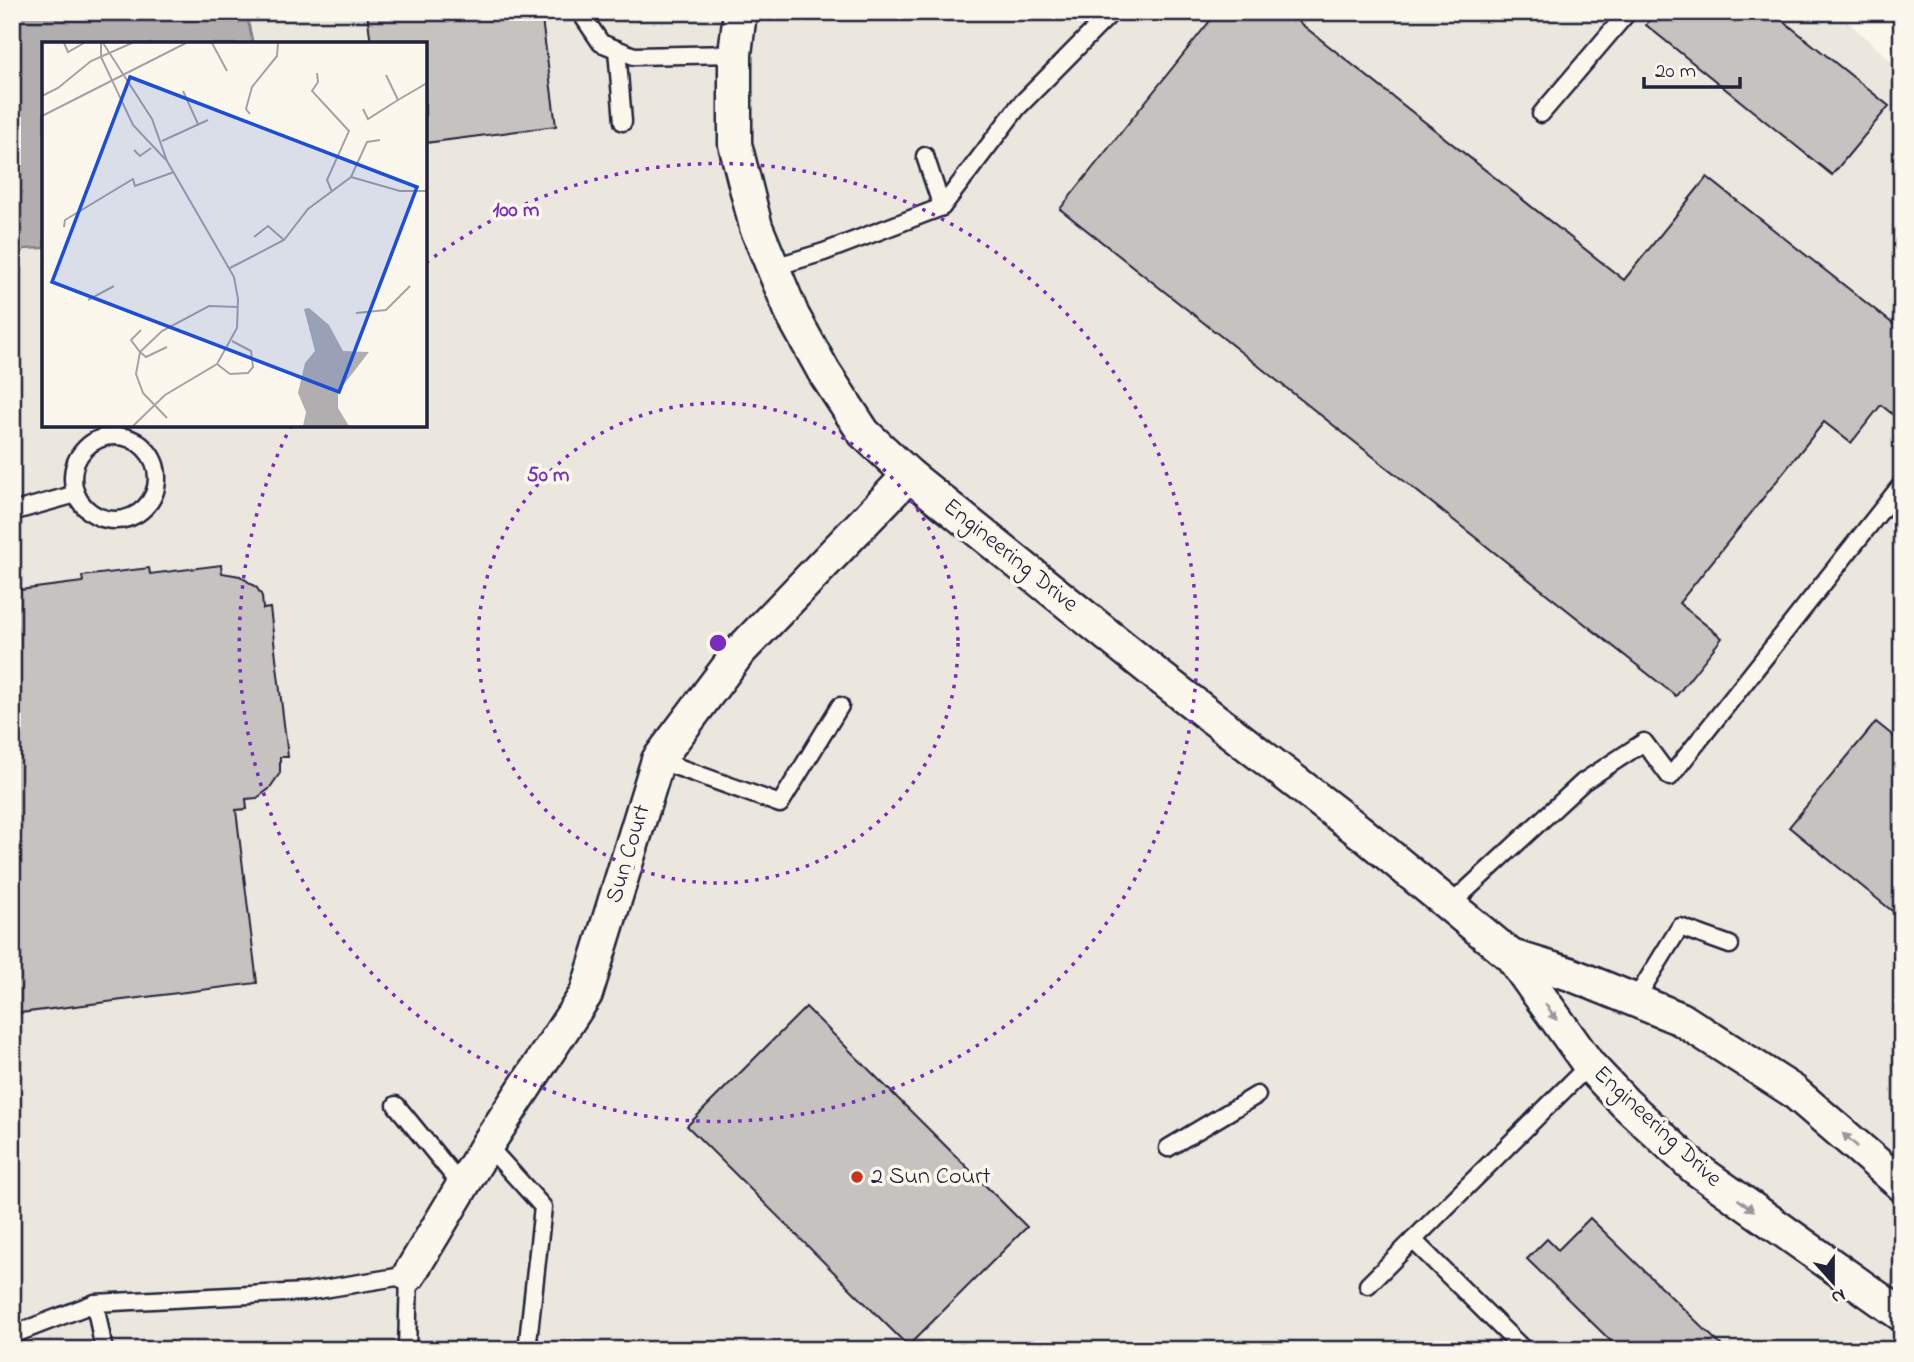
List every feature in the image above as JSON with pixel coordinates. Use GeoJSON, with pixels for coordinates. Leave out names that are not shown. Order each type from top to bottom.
{"type":"FeatureCollection","features":[{"type":"Feature","properties":{"kind":"street","name":"Engineering Drive"},"geometry":{"type":"LineString","coordinates":[[740,12],[735,54],[735,144],[757,227],[793,316],[864,433],[909,475],[1157,675],[1363,834],[1511,956],[1589,1065],[1695,1168],[1902,1315]]}},
{"type":"Feature","properties":{"kind":"street","name":"Sun Court"},"geometry":{"type":"LineString","coordinates":[[409,1275],[486,1144],[586,993],[658,760],[740,651],[909,475]]}},
{"type":"Feature","properties":{"kind":"street","name":"Engineering Drive"},"geometry":{"type":"LineString","coordinates":[[1511,956],[1570,974],[1681,1019],[1793,1091],[1902,1185]]}},
{"type":"Feature","properties":{"kind":"lane"},"geometry":{"type":"LineString","coordinates":[[580,12],[601,43],[635,56],[735,54]]}},
{"type":"Feature","properties":{"kind":"lane"},"geometry":{"type":"LineString","coordinates":[[774,267],[824,252],[942,207],[1018,107],[1112,12]]}},
{"type":"Feature","properties":{"kind":"lane"},"geometry":{"type":"LineString","coordinates":[[1541,114],[1628,12]]}},
{"type":"Feature","properties":{"kind":"lane"},"geometry":{"type":"LineString","coordinates":[[617,49],[623,122]]}},
{"type":"Feature","properties":{"kind":"lane"},"geometry":{"type":"LineString","coordinates":[[925,156],[942,207]]}},
{"type":"Feature","properties":{"kind":"lane"},"geometry":{"type":"LineString","coordinates":[[106,437],[135,441],[146,450],[154,462],[157,476],[155,491],[148,504],[137,514],[124,519],[95,515],[84,506],[76,494],[73,480],[75,465],[82,452],[93,442],[106,437]]}},
{"type":"Feature","properties":{"kind":"lane"},"geometry":{"type":"LineString","coordinates":[[1450,906],[1583,782],[1644,742],[1670,777],[1902,484]]}},
{"type":"Feature","properties":{"kind":"lane"},"geometry":{"type":"LineString","coordinates":[[12,512],[76,494]]}},
{"type":"Feature","properties":{"kind":"lane"},"geometry":{"type":"LineString","coordinates":[[658,760],[780,804],[840,706]]}},
{"type":"Feature","properties":{"kind":"lane"},"geometry":{"type":"LineString","coordinates":[[1635,1000],[1680,927],[1730,945]]}},
{"type":"Feature","properties":{"kind":"lane"},"geometry":{"type":"LineString","coordinates":[[1368,1285],[1589,1065]]}},
{"type":"Feature","properties":{"kind":"lane"},"geometry":{"type":"LineString","coordinates":[[1168,1148],[1257,1095]]}},
{"type":"Feature","properties":{"kind":"lane"},"geometry":{"type":"LineString","coordinates":[[396,1105],[462,1186]]}},
{"type":"Feature","properties":{"kind":"lane"},"geometry":{"type":"LineString","coordinates":[[486,1144],[543,1207],[527,1350]]}},
{"type":"Feature","properties":{"kind":"lane"},"geometry":{"type":"LineString","coordinates":[[1413,1240],[1524,1350]]}},
{"type":"Feature","properties":{"kind":"lane"},"geometry":{"type":"LineString","coordinates":[[12,1335],[95,1303],[305,1292],[409,1275],[407,1350]]}},
{"type":"Feature","properties":{"kind":"lane"},"geometry":{"type":"LineString","coordinates":[[95,1303],[103,1345]]}},
{"type":"Feature","properties":{"kind":"shaded area"},"geometry":{"type":"Polygon","coordinates":[[[12,12],[1837,12],[1902,71],[1902,1350],[12,1350],[12,12]]]}},
{"type":"Feature","properties":{"kind":"shaded area"},"geometry":{"type":"Polygon","coordinates":[[[12,12],[246,12],[253,42],[42,42],[42,248],[25,249],[12,255],[12,12]]]}},
{"type":"Feature","properties":{"kind":"building"},"geometry":{"type":"Polygon","coordinates":[[[367,12],[541,12],[556,126],[427,143],[427,42],[371,42],[367,12]]]}},
{"type":"Feature","properties":{"kind":"building"},"geometry":{"type":"Polygon","coordinates":[[[1217,12],[1286,12],[1624,280],[1707,177],[1902,331],[1902,422],[1881,405],[1851,443],[1824,422],[1679,603],[1722,638],[1676,696],[1060,209],[1217,12]]]}},
{"type":"Feature","properties":{"kind":"building"},"geometry":{"type":"Polygon","coordinates":[[[1656,12],[1772,12],[1889,106],[1832,175],[1646,25],[1656,12]]]}},
{"type":"Feature","properties":{"kind":"building"},"geometry":{"type":"Polygon","coordinates":[[[221,565],[222,573],[240,576],[257,588],[262,596],[263,609],[270,608],[288,757],[280,757],[280,773],[269,789],[257,798],[246,799],[247,809],[236,810],[257,983],[12,1014],[12,591],[83,582],[82,576],[149,568],[150,574],[221,565]]]}},
{"type":"Feature","properties":{"kind":"building"},"geometry":{"type":"Polygon","coordinates":[[[1876,722],[1902,743],[1902,919],[1789,827],[1876,722]]]}},
{"type":"Feature","properties":{"kind":"building","name":"2 Sun Court"},"geometry":{"type":"Polygon","coordinates":[[[806,1007],[1027,1227],[908,1346],[687,1126],[806,1007]]]}},
{"type":"Feature","properties":{"kind":"building"},"geometry":{"type":"Polygon","coordinates":[[[1590,1218],[1726,1350],[1620,1350],[1527,1259],[1547,1239],[1558,1250],[1590,1218]]]}},
{"type":"Feature","properties":{"kind":"place","name":"2 Sun Court"},"geometry":{"type":"Point","coordinates":[857,1177]}}]}
